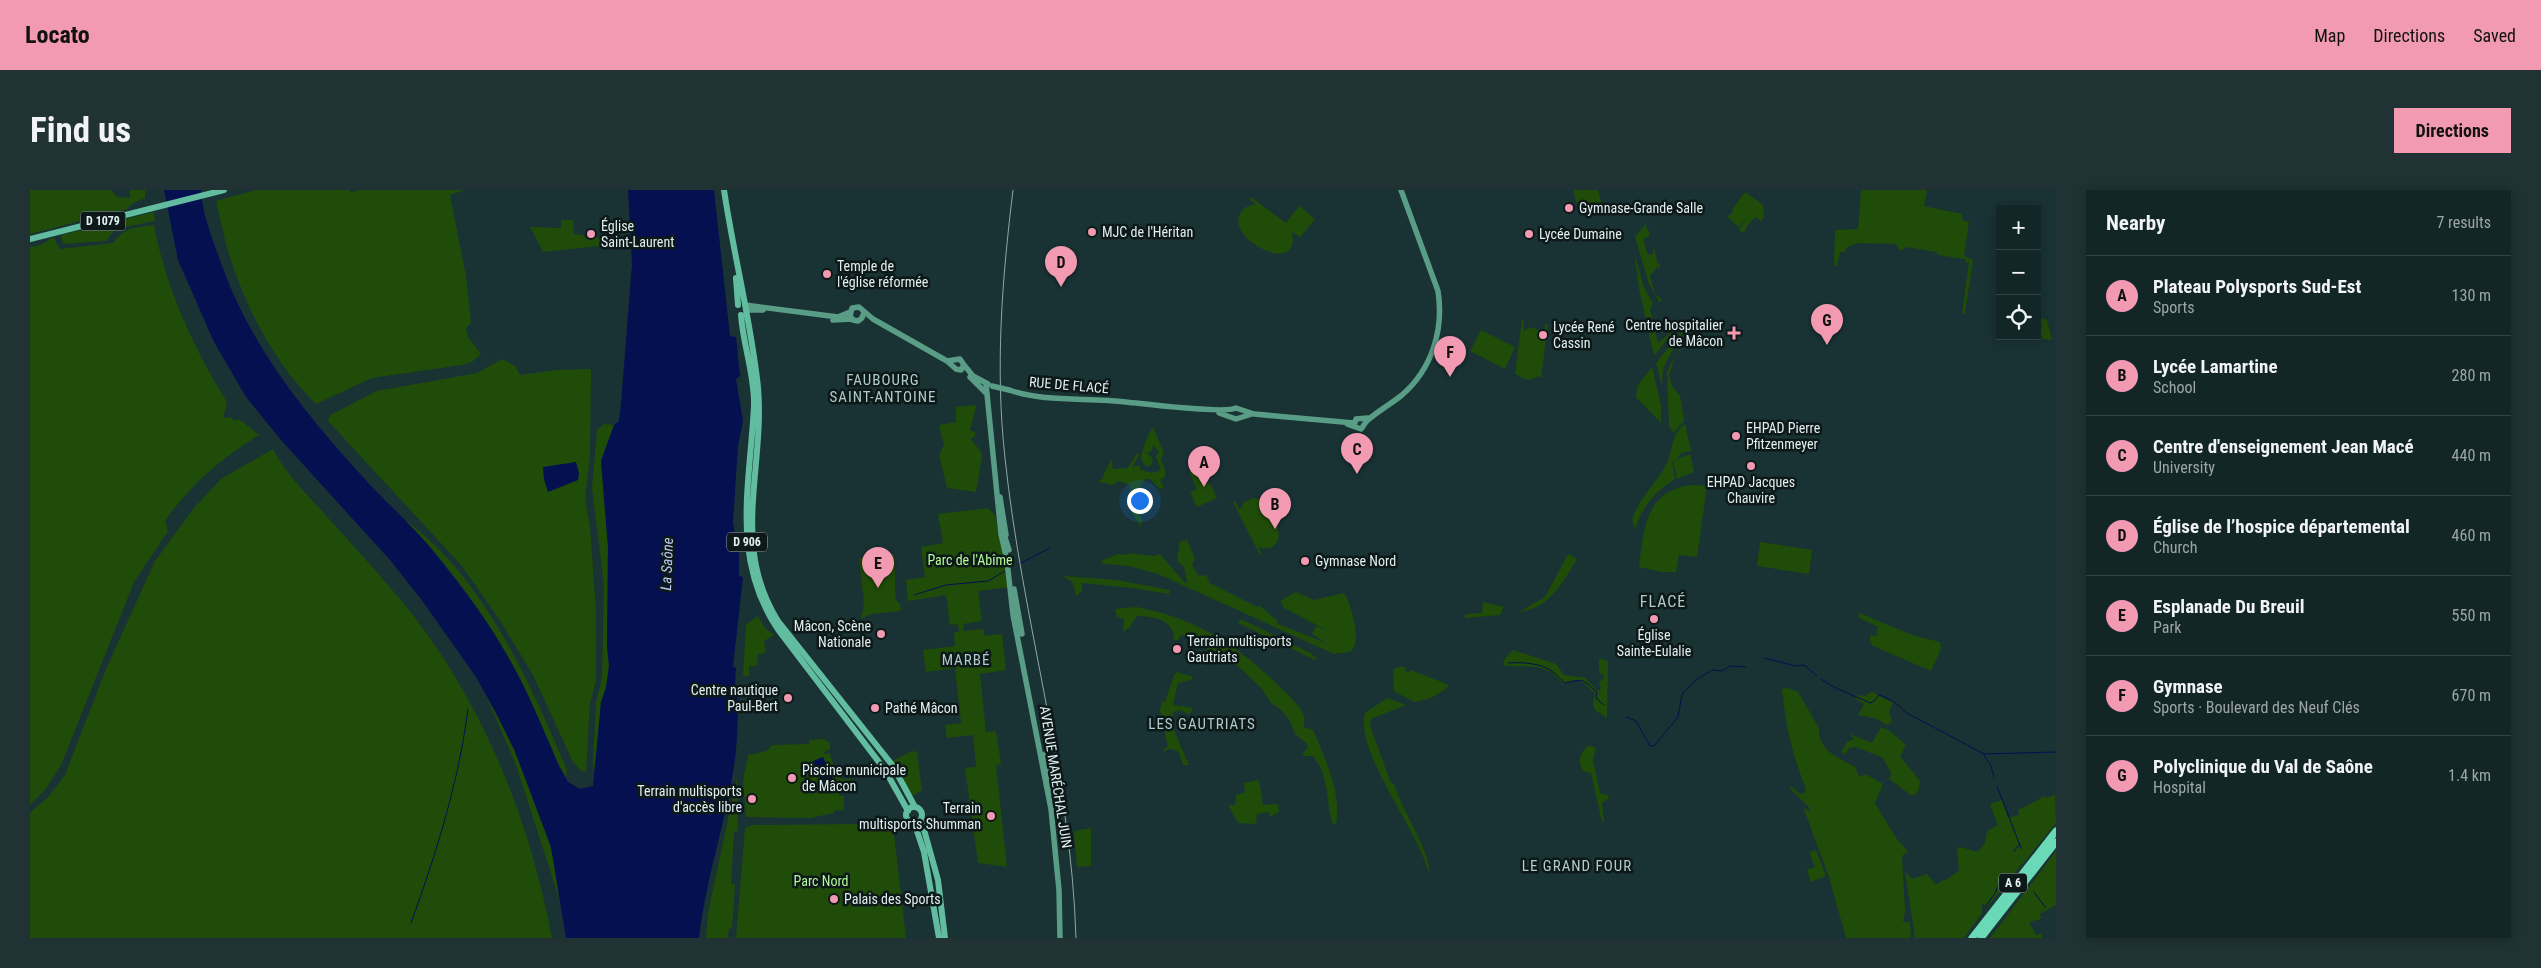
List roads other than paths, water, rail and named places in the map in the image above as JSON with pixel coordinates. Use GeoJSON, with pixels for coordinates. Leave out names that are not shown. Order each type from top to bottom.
{"type":"FeatureCollection","features":[{"type":"Feature","properties":{"kind":"highway","name":"A 6"},"geometry":{"type":"LineString","coordinates":[[1972,938],[2056,830]]}},
{"type":"Feature","properties":{"kind":"highway","name":"A 6"},"geometry":{"type":"LineString","coordinates":[[1981,938],[2056,842]]}},
{"type":"Feature","properties":{"kind":"main road","name":"D 906"},"geometry":{"type":"LineString","coordinates":[[724,190],[759,402],[751,530],[760,583],[778,621],[893,766],[915,807]]}},
{"type":"Feature","properties":{"kind":"main road"},"geometry":{"type":"LineString","coordinates":[[1254,414],[1236,419],[1232,413],[1240,409],[1254,414],[1345,423],[1355,425],[1361,429],[1364,421],[1404,394],[1426,367],[1439,325],[1438,291],[1401,190]]}},
{"type":"Feature","properties":{"kind":"main road","name":"D 1079"},"geometry":{"type":"LineString","coordinates":[[30,239],[222,191]]}},
{"type":"Feature","properties":{"kind":"main road"},"geometry":{"type":"LineString","coordinates":[[744,309],[756,309],[838,321],[852,319],[858,321],[863,315],[856,306],[850,312],[838,317],[744,309]]}},
{"type":"Feature","properties":{"kind":"main road","name":"D 906"},"geometry":{"type":"LineString","coordinates":[[744,309],[754,397],[745,527],[751,567],[757,590],[768,614],[779,631],[885,770],[908,811]]}},
{"type":"Feature","properties":{"kind":"main road"},"geometry":{"type":"LineString","coordinates":[[850,312],[852,319]]}},
{"type":"Feature","properties":{"kind":"main road","name":"RUE DE FLACÉ"},"geometry":{"type":"LineString","coordinates":[[863,315],[947,361],[954,363],[961,359],[963,368],[970,378],[987,394]]}},
{"type":"Feature","properties":{"kind":"main road","name":"RUE DE FLACÉ"},"geometry":{"type":"LineString","coordinates":[[954,363],[956,369],[963,368],[989,385]]}},
{"type":"Feature","properties":{"kind":"main road","name":"RUE DE FLACÉ"},"geometry":{"type":"LineString","coordinates":[[970,378],[1025,394],[1232,413]]}},
{"type":"Feature","properties":{"kind":"main road"},"geometry":{"type":"LineString","coordinates":[[989,385],[987,394],[998,503]]}},
{"type":"Feature","properties":{"kind":"main road"},"geometry":{"type":"LineString","coordinates":[[1240,409],[1241,417]]}},
{"type":"Feature","properties":{"kind":"main road"},"geometry":{"type":"LineString","coordinates":[[1355,425],[1357,418],[1364,421]]}},
{"type":"Feature","properties":{"kind":"main road"},"geometry":{"type":"LineString","coordinates":[[997,493],[1002,503],[1006,539]]}},
{"type":"Feature","properties":{"kind":"main road","name":"AVENUE MARÉCHAL JUIN"},"geometry":{"type":"LineString","coordinates":[[998,503],[1000,505],[1023,642],[1049,775],[1059,861],[1062,938]]}},
{"type":"Feature","properties":{"kind":"main road","name":"AVENUE MARÉCHAL JUIN"},"geometry":{"type":"LineString","coordinates":[[998,503],[1015,621],[1050,809],[1062,938]]}},
{"type":"Feature","properties":{"kind":"main road"},"geometry":{"type":"LineString","coordinates":[[1015,621],[1019,614]]}},
{"type":"Feature","properties":{"kind":"main road","name":"AVENUE MARÉCHAL JUIN"},"geometry":{"type":"LineString","coordinates":[[1015,621],[1023,642]]}},
{"type":"Feature","properties":{"kind":"main road"},"geometry":{"type":"LineString","coordinates":[[921,819],[914,822],[908,820],[908,811],[915,807],[921,811],[921,819],[938,880],[945,938]]}},
{"type":"Feature","properties":{"kind":"main road"},"geometry":{"type":"LineString","coordinates":[[914,822],[924,852],[939,938]]}},
{"type":"Feature","properties":{"kind":"water","name":"La Saône"},"geometry":{"type":"Polygon","coordinates":[[[164,190],[201,190],[211,236],[233,293],[247,322],[280,376],[361,475],[422,538],[474,604],[512,664],[568,782],[580,789],[593,786],[601,702],[606,688],[609,666],[607,646],[608,547],[601,461],[614,425],[619,421],[621,404],[632,264],[628,190],[714,190],[730,336],[736,337],[740,376],[736,379],[743,421],[738,446],[733,523],[739,553],[739,576],[743,577],[733,667],[736,668],[735,684],[737,687],[738,705],[735,759],[727,804],[706,893],[699,938],[566,938],[551,847],[514,749],[496,713],[476,677],[421,599],[390,560],[281,440],[246,397],[214,342],[178,260],[164,190]]]}},
{"type":"Feature","properties":{"kind":"water"},"geometry":{"type":"Polygon","coordinates":[[[576,462],[579,473],[578,480],[548,492],[543,467],[576,462]]]}},
{"type":"Feature","properties":{"kind":"water"},"geometry":{"type":"Polygon","coordinates":[[[823,757],[833,780],[823,784],[813,761],[823,757]]]}},
{"type":"Feature","properties":{"kind":"waterway"},"geometry":{"type":"LineString","coordinates":[[1019,564],[1050,548]]}},
{"type":"Feature","properties":{"kind":"waterway"},"geometry":{"type":"LineString","coordinates":[[914,595],[946,585],[988,581],[1005,571]]}},
{"type":"Feature","properties":{"kind":"waterway"},"geometry":{"type":"LineString","coordinates":[[1764,658],[1796,666],[1804,665],[1817,676]]}},
{"type":"Feature","properties":{"kind":"waterway"},"geometry":{"type":"LineString","coordinates":[[1508,663],[1525,663],[1543,667],[1555,673],[1565,683],[1582,681],[1597,692],[1596,698],[1604,705]]}},
{"type":"Feature","properties":{"kind":"waterway"},"geometry":{"type":"LineString","coordinates":[[1626,717],[1636,721],[1650,746],[1654,746],[1678,717],[1682,694],[1696,680],[1712,670],[1722,671],[1730,666],[1746,667]]}},
{"type":"Feature","properties":{"kind":"waterway"},"geometry":{"type":"LineString","coordinates":[[1821,679],[1838,689],[1870,703],[1879,695],[1887,698],[1905,712],[1984,754],[2056,752]]}},
{"type":"Feature","properties":{"kind":"waterway"},"geometry":{"type":"LineString","coordinates":[[411,923],[446,817],[459,763],[468,709]]}},
{"type":"Feature","properties":{"kind":"waterway"},"geometry":{"type":"LineString","coordinates":[[1984,755],[1991,766],[1994,777]]}},
{"type":"Feature","properties":{"kind":"waterway"},"geometry":{"type":"LineString","coordinates":[[1997,786],[2021,848]]}},
{"type":"Feature","properties":{"kind":"waterway"},"geometry":{"type":"LineString","coordinates":[[2014,851],[2020,844]]}},
{"type":"Feature","properties":{"kind":"waterway"},"geometry":{"type":"LineString","coordinates":[[1986,906],[1995,893],[2001,879]]}},
{"type":"Feature","properties":{"kind":"waterway"},"geometry":{"type":"LineString","coordinates":[[2034,892],[2045,907]]}},
{"type":"Feature","properties":{"kind":"railway"},"geometry":{"type":"LineString","coordinates":[[1013,190],[1001,324],[1000,391],[1002,424],[1013,518],[1065,817],[1072,877],[1076,938]]}},
{"type":"Feature","properties":{"kind":"place","name":"Gymnase-Grande Salle"},"geometry":{"type":"Point","coordinates":[1569,208]}},
{"type":"Feature","properties":{"kind":"place","name":"MJC de l'Héritan"},"geometry":{"type":"Point","coordinates":[1092,232]}},
{"type":"Feature","properties":{"kind":"place","name":"Église Saint-Laurent"},"geometry":{"type":"Point","coordinates":[591,234]}},
{"type":"Feature","properties":{"kind":"place","name":"Lycée Dumaine"},"geometry":{"type":"Point","coordinates":[1529,234]}},
{"type":"Feature","properties":{"kind":"place","name":"Temple de l'église réformée"},"geometry":{"type":"Point","coordinates":[827,274]}},
{"type":"Feature","properties":{"kind":"place","name":"Église de l’hospice départemental"},"geometry":{"type":"Point","coordinates":[1061,287]}},
{"type":"Feature","properties":{"kind":"place","name":"Centre hospitalier de Mâcon"},"geometry":{"type":"Point","coordinates":[1734,333]}},
{"type":"Feature","properties":{"kind":"place","name":"Lycée René Cassin"},"geometry":{"type":"Point","coordinates":[1543,335]}},
{"type":"Feature","properties":{"kind":"place","name":"Polyclinique du Val de Saône"},"geometry":{"type":"Point","coordinates":[1827,345]}},
{"type":"Feature","properties":{"kind":"place","name":"Gymnase"},"geometry":{"type":"Point","coordinates":[1450,377]}},
{"type":"Feature","properties":{"kind":"place","name":"EHPAD Pierre Pfitzenmeyer"},"geometry":{"type":"Point","coordinates":[1736,436]}},
{"type":"Feature","properties":{"kind":"place","name":"EHPAD Jacques Chauvire"},"geometry":{"type":"Point","coordinates":[1751,466]}},
{"type":"Feature","properties":{"kind":"place","name":"Centre d'enseignement Jean Macé"},"geometry":{"type":"Point","coordinates":[1357,474]}},
{"type":"Feature","properties":{"kind":"place","name":"Plateau Polysports Sud-Est"},"geometry":{"type":"Point","coordinates":[1204,487]}},
{"type":"Feature","properties":{"kind":"place","name":"Lycée Lamartine"},"geometry":{"type":"Point","coordinates":[1275,529]}},
{"type":"Feature","properties":{"kind":"place","name":"Gymnase Nord"},"geometry":{"type":"Point","coordinates":[1305,561]}},
{"type":"Feature","properties":{"kind":"place","name":"Esplanade Du Breuil"},"geometry":{"type":"Point","coordinates":[878,588]}},
{"type":"Feature","properties":{"kind":"place","name":"Église Sainte-Eulalie"},"geometry":{"type":"Point","coordinates":[1654,619]}},
{"type":"Feature","properties":{"kind":"place","name":"Mâcon, Scène Nationale"},"geometry":{"type":"Point","coordinates":[881,634]}},
{"type":"Feature","properties":{"kind":"place","name":"Terrain multisports Gautriats"},"geometry":{"type":"Point","coordinates":[1177,649]}},
{"type":"Feature","properties":{"kind":"place","name":"Centre nautique Paul-Bert"},"geometry":{"type":"Point","coordinates":[788,698]}},
{"type":"Feature","properties":{"kind":"place","name":"Pathé Mâcon"},"geometry":{"type":"Point","coordinates":[875,708]}},
{"type":"Feature","properties":{"kind":"place","name":"Piscine municipale de Mâcon"},"geometry":{"type":"Point","coordinates":[792,778]}},
{"type":"Feature","properties":{"kind":"place","name":"Terrain multisports d'accès libre"},"geometry":{"type":"Point","coordinates":[752,799]}},
{"type":"Feature","properties":{"kind":"place","name":"Terrain multisports Shumman"},"geometry":{"type":"Point","coordinates":[991,816]}},
{"type":"Feature","properties":{"kind":"place","name":"Palais des Sports"},"geometry":{"type":"Point","coordinates":[834,899]}},
{"type":"Feature","properties":{"kind":"district","name":"FAUBOURG SAINT-ANTOINE"},"geometry":{"type":"Point","coordinates":[883,388]}},
{"type":"Feature","properties":{"kind":"district","name":"FLACÉ"},"geometry":{"type":"Point","coordinates":[1663,601]}},
{"type":"Feature","properties":{"kind":"district","name":"MARBÉ"},"geometry":{"type":"Point","coordinates":[966,660]}},
{"type":"Feature","properties":{"kind":"district","name":"LES GAUTRIATS"},"geometry":{"type":"Point","coordinates":[1202,724]}},
{"type":"Feature","properties":{"kind":"district","name":"LE GRAND FOUR"},"geometry":{"type":"Point","coordinates":[1577,866]}},
{"type":"Feature","properties":{"kind":"park label","name":"Parc de l'Abîme"},"geometry":{"type":"Point","coordinates":[970,560]}},
{"type":"Feature","properties":{"kind":"park label","name":"Parc Nord"},"geometry":{"type":"Point","coordinates":[821,881]}}]}
